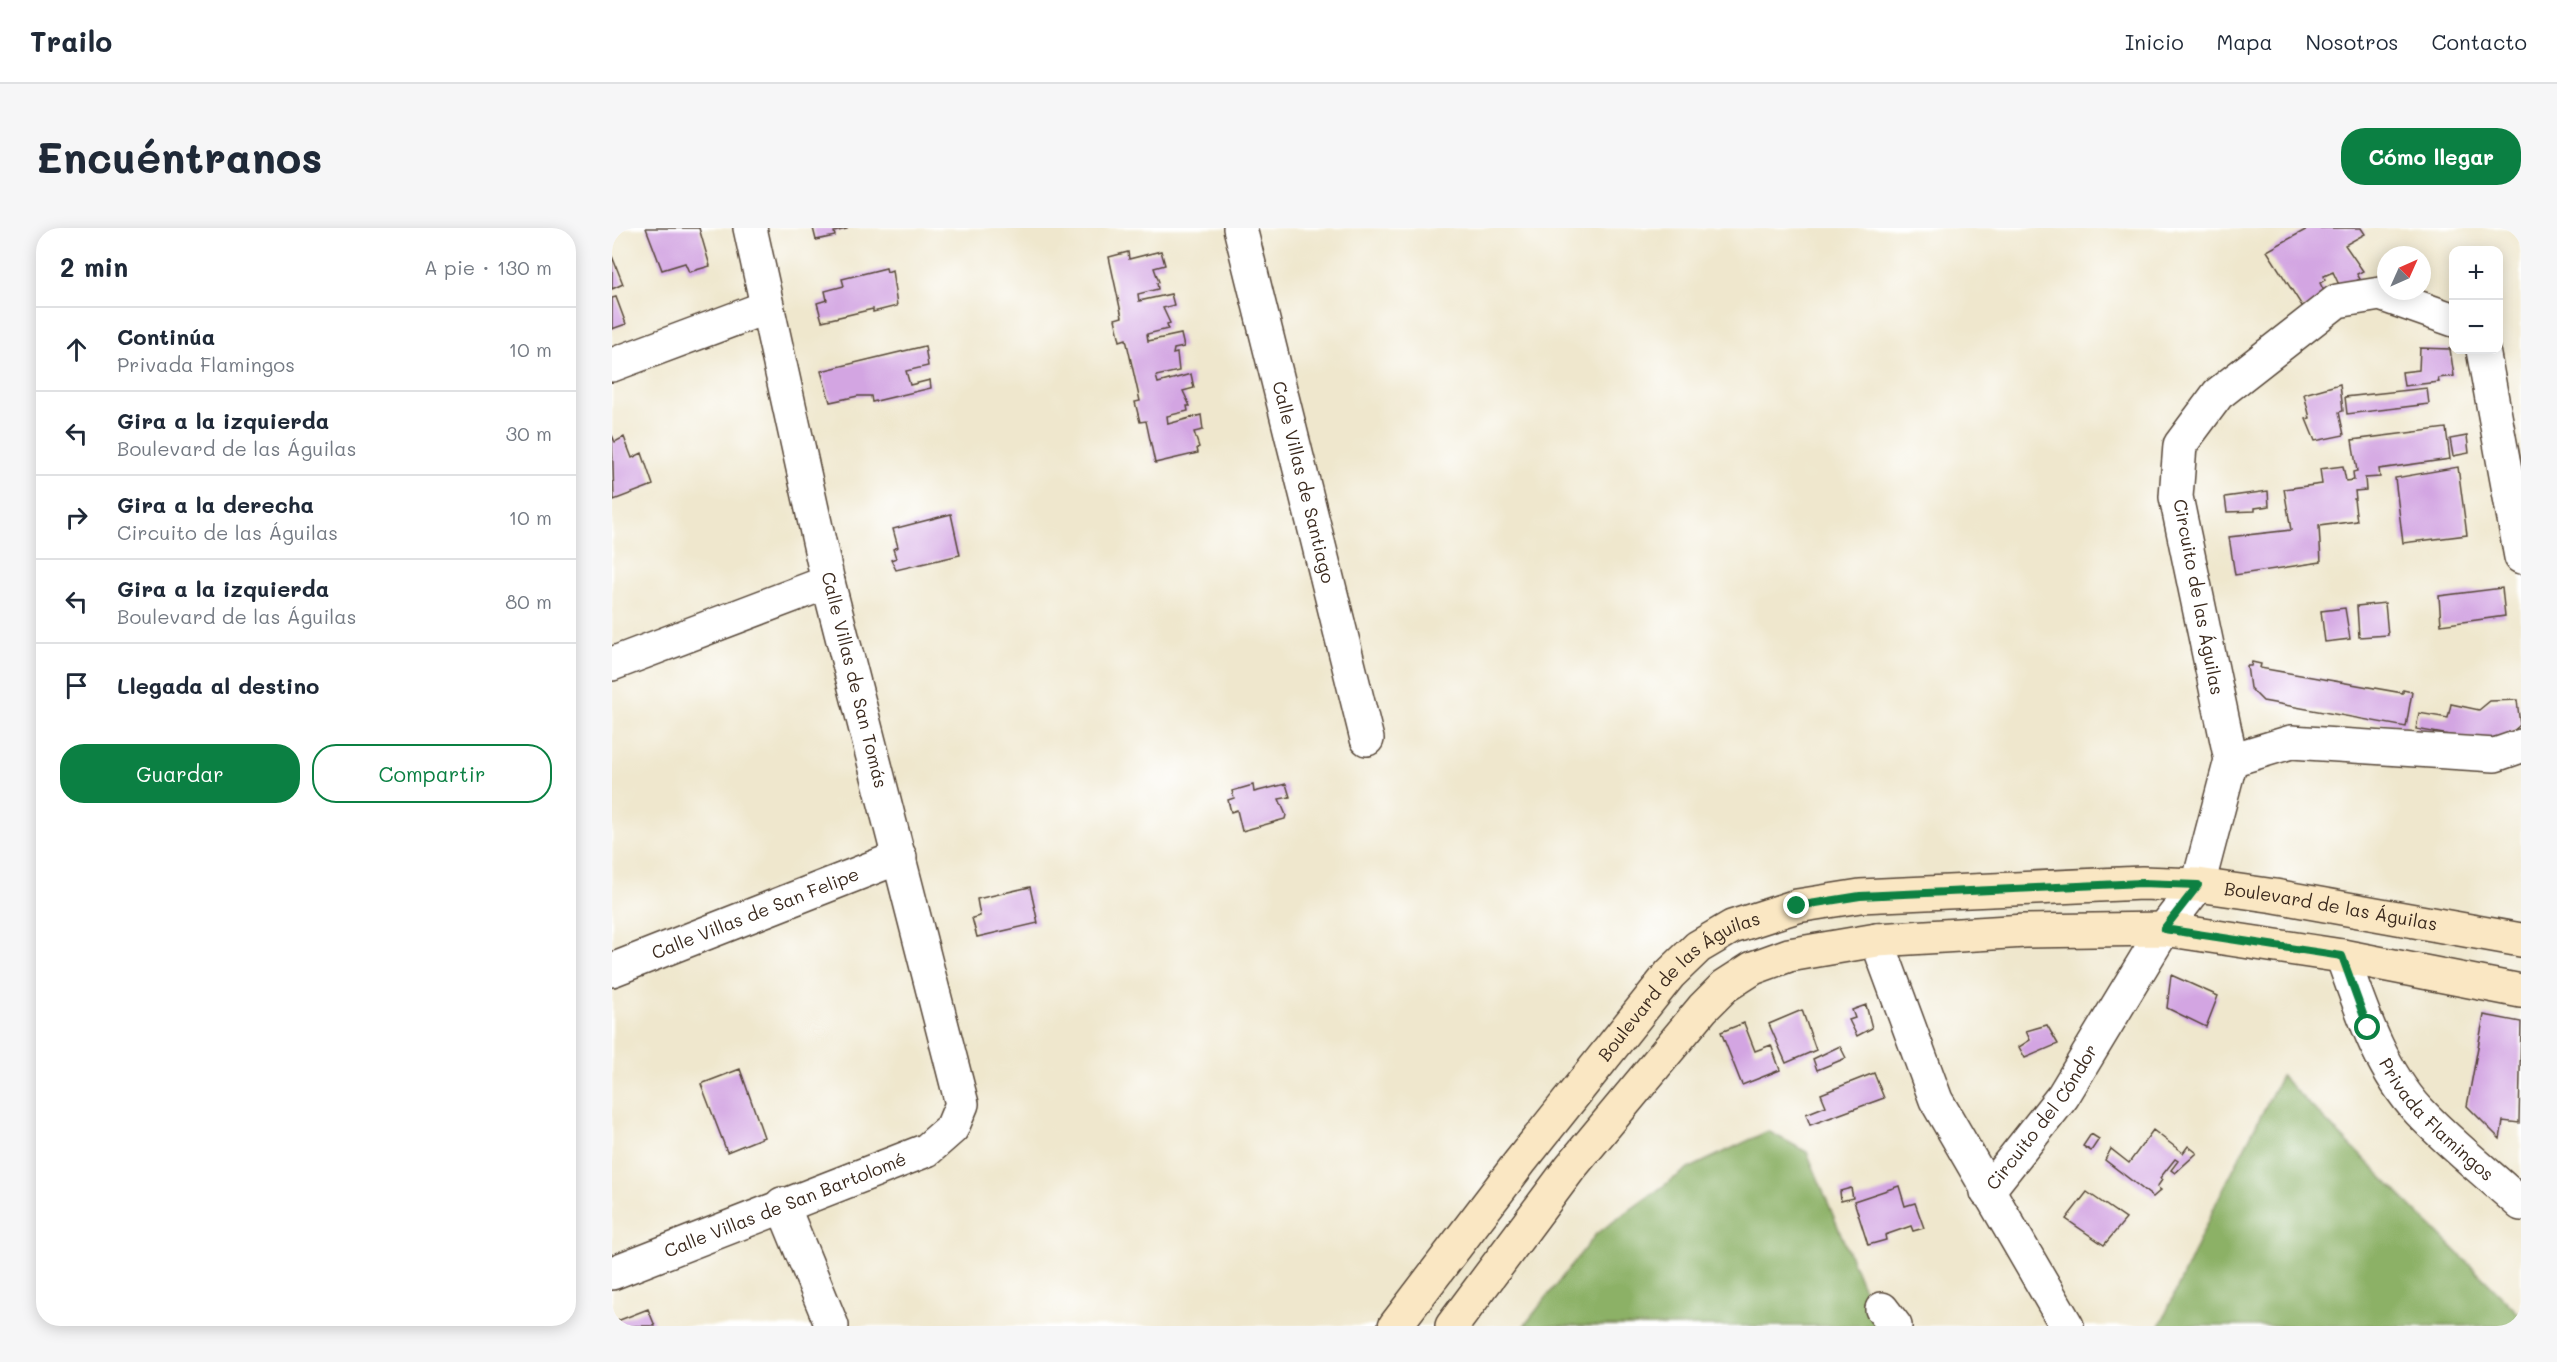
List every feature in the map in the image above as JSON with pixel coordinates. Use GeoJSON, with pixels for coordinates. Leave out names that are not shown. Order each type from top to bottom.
{"type":"FeatureCollection","features":[{"type":"Feature","properties":{"kind":"main road","name":"Boulevard de las Águilas"},"geometry":{"type":"LineString","coordinates":[[1395,1326],[1520,1162],[1670,974],[1698,947],[1732,927],[1797,906],[1860,896],[2142,883],[2198,885],[2275,896],[2521,940]]}},
{"type":"Feature","properties":{"kind":"main road","name":"Boulevard de las Águilas"},"geometry":{"type":"LineString","coordinates":[[1452,1326],[1570,1168],[1703,1008],[1725,986],[1753,968],[1789,955],[1877,940],[2025,931],[2164,929],[2342,956],[2521,991]]}},
{"type":"Feature","properties":{"kind":"street","name":"Calle Villas de San Tomás"},"geometry":{"type":"LineString","coordinates":[[750,228],[828,582],[962,1104],[952,1128]]}},
{"type":"Feature","properties":{"kind":"street","name":"Calle Villas de Santiago"},"geometry":{"type":"LineString","coordinates":[[1240,228],[1367,739]]}},
{"type":"Feature","properties":{"kind":"street","name":"Circuito de las Águilas"},"geometry":{"type":"LineString","coordinates":[[2164,929],[2198,885],[2231,760],[2176,497],[2180,445],[2218,394],[2337,301],[2380,294],[2449,318]]}},
{"type":"Feature","properties":{"kind":"street"},"geometry":{"type":"LineString","coordinates":[[612,365],[767,307]]}},
{"type":"Feature","properties":{"kind":"street"},"geometry":{"type":"LineString","coordinates":[[2484,354],[2521,556]]}},
{"type":"Feature","properties":{"kind":"street"},"geometry":{"type":"LineString","coordinates":[[612,664],[828,582]]}},
{"type":"Feature","properties":{"kind":"street"},"geometry":{"type":"LineString","coordinates":[[2231,760],[2291,742],[2495,755],[2521,746]]}},
{"type":"Feature","properties":{"kind":"street","name":"Calle Villas de San Felipe"},"geometry":{"type":"LineString","coordinates":[[612,970],[900,857]]}},
{"type":"Feature","properties":{"kind":"street","name":"Circuito del Cóndor"},"geometry":{"type":"LineString","coordinates":[[1877,940],[1936,1100],[1987,1192],[2063,1096],[2164,929]]}},
{"type":"Feature","properties":{"kind":"street","name":"Privada Flamingos"},"geometry":{"type":"LineString","coordinates":[[2342,956],[2368,1028],[2402,1088],[2419,1111],[2521,1204]]}},
{"type":"Feature","properties":{"kind":"street","name":"Calle Villas de San Bartolomé"},"geometry":{"type":"LineString","coordinates":[[612,1273],[782,1204],[927,1150],[952,1128]]}},
{"type":"Feature","properties":{"kind":"street"},"geometry":{"type":"LineString","coordinates":[[1987,1192],[2067,1326]]}},
{"type":"Feature","properties":{"kind":"street"},"geometry":{"type":"LineString","coordinates":[[782,1204],[832,1326]]}},
{"type":"Feature","properties":{"kind":"green space"},"geometry":{"type":"Polygon","coordinates":[[[2281,1076],[2521,1316],[2521,1326],[2160,1326],[2217,1201],[2281,1076]]]}},
{"type":"Feature","properties":{"kind":"green space"},"geometry":{"type":"Polygon","coordinates":[[[1768,1131],[1807,1152],[1879,1326],[1524,1326],[1596,1234],[1686,1170],[1768,1131]]]}},
{"type":"Feature","properties":{"kind":"building"},"geometry":{"type":"Polygon","coordinates":[[[646,228],[699,228],[710,266],[689,272],[685,263],[662,270],[646,228]]]}},
{"type":"Feature","properties":{"kind":"building"},"geometry":{"type":"Polygon","coordinates":[[[813,228],[847,229],[834,232],[835,236],[816,240],[813,228]]]}},
{"type":"Feature","properties":{"kind":"building"},"geometry":{"type":"Polygon","coordinates":[[[2309,228],[2361,228],[2365,234],[2345,245],[2363,271],[2357,274],[2360,279],[2341,289],[2333,272],[2324,276],[2325,280],[2320,283],[2327,297],[2304,309],[2267,251],[2309,228]]]}},
{"type":"Feature","properties":{"kind":"building"},"geometry":{"type":"Polygon","coordinates":[[[1161,251],[1165,265],[1154,268],[1159,282],[1157,283],[1158,289],[1138,294],[1139,301],[1171,294],[1174,305],[1163,308],[1170,323],[1167,324],[1168,329],[1147,334],[1148,341],[1181,334],[1184,347],[1174,349],[1173,354],[1177,353],[1179,371],[1156,376],[1158,383],[1191,374],[1194,388],[1183,391],[1190,406],[1187,406],[1188,411],[1167,416],[1168,424],[1201,415],[1203,430],[1194,432],[1199,447],[1197,448],[1198,453],[1155,463],[1146,421],[1140,422],[1135,402],[1140,401],[1126,339],[1120,341],[1115,319],[1122,317],[1109,257],[1128,252],[1129,259],[1161,251]]]}},
{"type":"Feature","properties":{"kind":"building"},"geometry":{"type":"Polygon","coordinates":[[[612,256],[623,284],[612,289],[612,256]]]}},
{"type":"Feature","properties":{"kind":"building"},"geometry":{"type":"Polygon","coordinates":[[[886,268],[887,272],[892,270],[897,306],[822,321],[817,303],[827,300],[825,291],[844,286],[842,279],[886,268]]]}},
{"type":"Feature","properties":{"kind":"building"},"geometry":{"type":"Polygon","coordinates":[[[616,297],[626,324],[612,329],[612,298],[616,297]]]}},
{"type":"Feature","properties":{"kind":"building"},"geometry":{"type":"Polygon","coordinates":[[[925,346],[928,366],[906,371],[910,385],[930,380],[931,388],[872,402],[871,396],[858,396],[830,402],[821,371],[925,346]]]}},
{"type":"Feature","properties":{"kind":"building"},"geometry":{"type":"Polygon","coordinates":[[[2420,348],[2449,349],[2454,376],[2438,378],[2439,382],[2404,386],[2402,372],[2419,370],[2420,348]]]}},
{"type":"Feature","properties":{"kind":"building"},"geometry":{"type":"Polygon","coordinates":[[[2340,384],[2343,411],[2339,412],[2344,435],[2315,441],[2306,419],[2310,418],[2304,394],[2340,384]]]}},
{"type":"Feature","properties":{"kind":"building"},"geometry":{"type":"Polygon","coordinates":[[[2427,388],[2429,404],[2347,414],[2345,397],[2427,388]]]}},
{"type":"Feature","properties":{"kind":"building"},"geometry":{"type":"Polygon","coordinates":[[[2446,428],[2450,459],[2379,469],[2380,477],[2365,478],[2366,490],[2355,491],[2357,521],[2319,526],[2321,562],[2235,575],[2229,537],[2291,530],[2284,489],[2322,484],[2320,469],[2343,466],[2346,481],[2354,480],[2353,472],[2357,471],[2352,440],[2446,428]]]}},
{"type":"Feature","properties":{"kind":"building"},"geometry":{"type":"Polygon","coordinates":[[[612,435],[615,442],[624,437],[632,458],[642,453],[653,485],[614,500],[612,435]]]}},
{"type":"Feature","properties":{"kind":"building"},"geometry":{"type":"Polygon","coordinates":[[[2467,436],[2469,453],[2453,456],[2450,439],[2467,436]]]}},
{"type":"Feature","properties":{"kind":"building"},"geometry":{"type":"Polygon","coordinates":[[[2458,467],[2467,535],[2403,543],[2395,478],[2458,467]]]}},
{"type":"Feature","properties":{"kind":"building"},"geometry":{"type":"Polygon","coordinates":[[[2268,491],[2269,506],[2255,508],[2255,511],[2227,512],[2225,497],[2268,491]]]}},
{"type":"Feature","properties":{"kind":"building"},"geometry":{"type":"Polygon","coordinates":[[[951,514],[960,555],[896,570],[891,560],[896,558],[893,549],[898,547],[893,529],[951,514]]]}},
{"type":"Feature","properties":{"kind":"building"},"geometry":{"type":"Polygon","coordinates":[[[2502,588],[2505,616],[2441,625],[2439,596],[2502,588]]]}},
{"type":"Feature","properties":{"kind":"building"},"geometry":{"type":"Polygon","coordinates":[[[2385,603],[2388,635],[2359,637],[2357,606],[2385,603]]]}},
{"type":"Feature","properties":{"kind":"building"},"geometry":{"type":"Polygon","coordinates":[[[2345,608],[2350,639],[2325,642],[2321,611],[2345,608]]]}},
{"type":"Feature","properties":{"kind":"building"},"geometry":{"type":"Polygon","coordinates":[[[2252,662],[2261,664],[2260,668],[2403,693],[2403,690],[2412,692],[2406,727],[2263,701],[2250,688],[2247,666],[2251,666],[2252,662]]]}},
{"type":"Feature","properties":{"kind":"building"},"geometry":{"type":"Polygon","coordinates":[[[2517,700],[2520,725],[2499,744],[2416,729],[2419,713],[2448,718],[2451,704],[2479,710],[2490,701],[2517,700]]]}},
{"type":"Feature","properties":{"kind":"building"},"geometry":{"type":"Polygon","coordinates":[[[1286,784],[1290,797],[1279,799],[1286,815],[1285,819],[1242,831],[1237,810],[1231,812],[1228,800],[1234,798],[1232,791],[1253,785],[1254,792],[1286,784]]]}},
{"type":"Feature","properties":{"kind":"building"},"geometry":{"type":"Polygon","coordinates":[[[1030,887],[1038,923],[977,937],[972,918],[980,916],[977,899],[1030,887]]]}},
{"type":"Feature","properties":{"kind":"building"},"geometry":{"type":"Polygon","coordinates":[[[2171,975],[2218,996],[2206,1027],[2167,1008],[2171,975]]]}},
{"type":"Feature","properties":{"kind":"building"},"geometry":{"type":"Polygon","coordinates":[[[1866,1005],[1872,1028],[1857,1036],[1849,1020],[1855,1018],[1852,1010],[1866,1005]]]}},
{"type":"Feature","properties":{"kind":"building"},"geometry":{"type":"Polygon","coordinates":[[[1802,1010],[1816,1050],[1786,1063],[1769,1024],[1802,1010]]]}},
{"type":"Feature","properties":{"kind":"building"},"geometry":{"type":"Polygon","coordinates":[[[2484,1015],[2521,1022],[2519,1123],[2503,1121],[2500,1139],[2467,1106],[2484,1015]]]}},
{"type":"Feature","properties":{"kind":"building"},"geometry":{"type":"Polygon","coordinates":[[[1744,1023],[1755,1051],[1771,1045],[1780,1070],[1742,1085],[1721,1032],[1744,1023]]]}},
{"type":"Feature","properties":{"kind":"building"},"geometry":{"type":"Polygon","coordinates":[[[2047,1025],[2058,1044],[2025,1058],[2019,1047],[2030,1040],[2026,1031],[2047,1025]]]}},
{"type":"Feature","properties":{"kind":"building"},"geometry":{"type":"Polygon","coordinates":[[[1840,1046],[1846,1058],[1817,1070],[1813,1059],[1840,1046]]]}},
{"type":"Feature","properties":{"kind":"building"},"geometry":{"type":"Polygon","coordinates":[[[740,1069],[764,1137],[727,1152],[701,1084],[740,1069]]]}},
{"type":"Feature","properties":{"kind":"building"},"geometry":{"type":"Polygon","coordinates":[[[1874,1073],[1884,1098],[1810,1125],[1806,1114],[1826,1106],[1821,1094],[1874,1073]]]}},
{"type":"Feature","properties":{"kind":"building"},"geometry":{"type":"Polygon","coordinates":[[[2153,1130],[2183,1153],[2188,1146],[2197,1153],[2175,1173],[2171,1170],[2178,1161],[2175,1159],[2160,1178],[2162,1180],[2157,1187],[2161,1190],[2153,1197],[2105,1160],[2111,1149],[2129,1163],[2153,1130]]]}},
{"type":"Feature","properties":{"kind":"building"},"geometry":{"type":"Polygon","coordinates":[[[2091,1134],[2099,1139],[2091,1151],[2083,1146],[2091,1134]]]}},
{"type":"Feature","properties":{"kind":"building"},"geometry":{"type":"Polygon","coordinates":[[[1899,1186],[1905,1206],[1915,1203],[1924,1228],[1913,1231],[1911,1226],[1885,1235],[1886,1240],[1868,1245],[1854,1201],[1899,1186]]]}},
{"type":"Feature","properties":{"kind":"building"},"geometry":{"type":"Polygon","coordinates":[[[1851,1188],[1853,1198],[1841,1201],[1840,1191],[1851,1188]]]}},
{"type":"Feature","properties":{"kind":"building"},"geometry":{"type":"Polygon","coordinates":[[[2087,1192],[2126,1219],[2104,1245],[2066,1219],[2087,1192]]]}},
{"type":"Feature","properties":{"kind":"building"},"geometry":{"type":"Polygon","coordinates":[[[648,1309],[655,1326],[612,1326],[612,1323],[648,1309]]]}},
{"type":"Feature","properties":{"kind":"route"},"geometry":{"type":"LineString","coordinates":[[1797,906],[1860,896],[2142,883],[2198,885],[2164,929],[2342,956],[2368,1028]]}}]}
